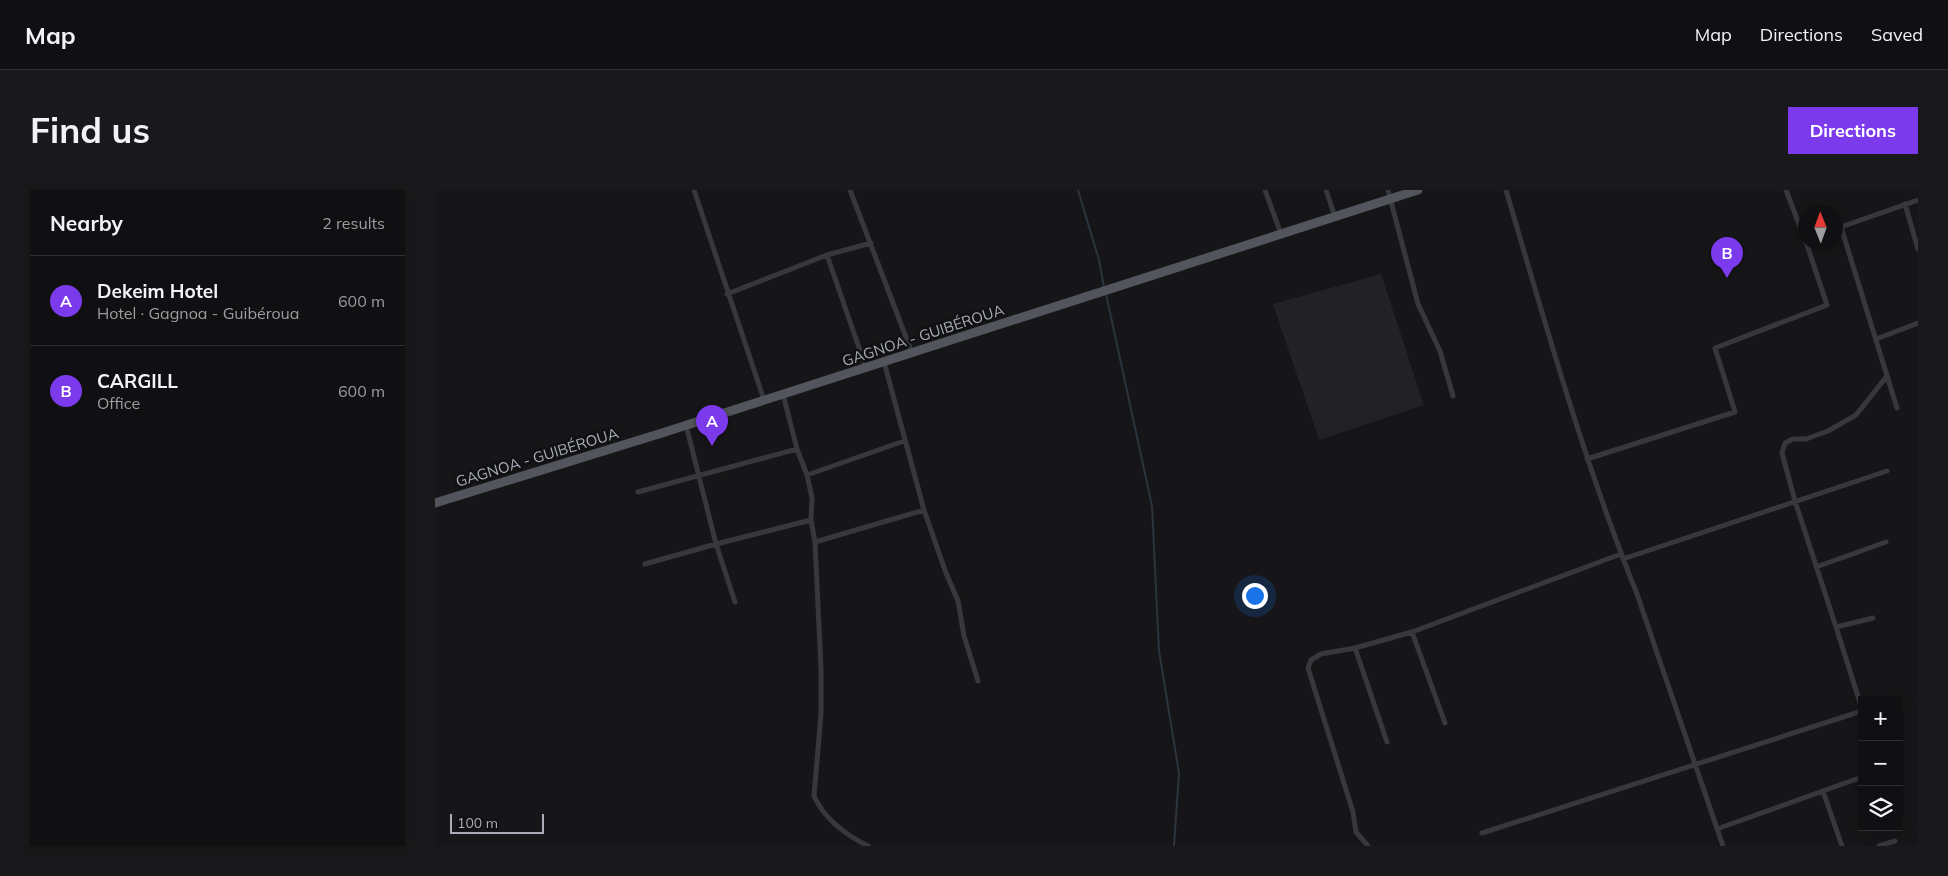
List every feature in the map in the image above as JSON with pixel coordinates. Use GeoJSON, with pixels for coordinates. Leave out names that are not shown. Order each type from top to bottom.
{"type":"FeatureCollection","features":[{"type":"Feature","properties":{"kind":"main road","name":"GAGNOA - GUIBÉROUA"},"geometry":{"type":"LineString","coordinates":[[435,503],[866,368],[1335,217],[1390,194],[1417,190]]}},
{"type":"Feature","properties":{"kind":"street"},"geometry":{"type":"LineString","coordinates":[[694,190],[727,294],[764,400]]}},
{"type":"Feature","properties":{"kind":"street"},"geometry":{"type":"LineString","coordinates":[[850,190],[913,353]]}},
{"type":"Feature","properties":{"kind":"street"},"geometry":{"type":"LineString","coordinates":[[1265,190],[1281,234]]}},
{"type":"Feature","properties":{"kind":"street"},"geometry":{"type":"LineString","coordinates":[[1326,190],[1335,217]]}},
{"type":"Feature","properties":{"kind":"street"},"geometry":{"type":"LineString","coordinates":[[1506,190],[1587,459],[1637,594],[1723,846]]}},
{"type":"Feature","properties":{"kind":"street"},"geometry":{"type":"LineString","coordinates":[[1786,190],[1798,220]]}},
{"type":"Feature","properties":{"kind":"street"},"geometry":{"type":"LineString","coordinates":[[1390,194],[1418,304],[1440,352],[1453,396]]}},
{"type":"Feature","properties":{"kind":"street"},"geometry":{"type":"LineString","coordinates":[[1843,226],[1918,200]]}},
{"type":"Feature","properties":{"kind":"street"},"geometry":{"type":"LineString","coordinates":[[1905,204],[1918,249]]}},
{"type":"Feature","properties":{"kind":"street"},"geometry":{"type":"LineString","coordinates":[[727,294],[827,255],[871,243]]}},
{"type":"Feature","properties":{"kind":"street"},"geometry":{"type":"LineString","coordinates":[[1843,243],[1897,408]]}},
{"type":"Feature","properties":{"kind":"street"},"geometry":{"type":"LineString","coordinates":[[1587,459],[1735,412],[1715,348],[1827,305],[1809,250]]}},
{"type":"Feature","properties":{"kind":"street"},"geometry":{"type":"LineString","coordinates":[[827,255],[866,368]]}},
{"type":"Feature","properties":{"kind":"street"},"geometry":{"type":"LineString","coordinates":[[1876,339],[1918,324]]}},
{"type":"Feature","properties":{"kind":"street"},"geometry":{"type":"LineString","coordinates":[[884,362],[924,510],[958,601],[964,636],[978,681]]}},
{"type":"Feature","properties":{"kind":"street"},"geometry":{"type":"LineString","coordinates":[[1858,697],[1795,501],[1782,453],[1785,443],[1793,439],[1806,439],[1829,432],[1856,415],[1887,376]]}},
{"type":"Feature","properties":{"kind":"street"},"geometry":{"type":"LineString","coordinates":[[783,394],[812,498],[811,520],[815,542],[821,652],[821,714],[814,796],[819,806],[842,830],[868,846]]}},
{"type":"Feature","properties":{"kind":"street"},"geometry":{"type":"LineString","coordinates":[[686,425],[697,477],[735,602]]}},
{"type":"Feature","properties":{"kind":"street"},"geometry":{"type":"LineString","coordinates":[[807,475],[904,441]]}},
{"type":"Feature","properties":{"kind":"street"},"geometry":{"type":"LineString","coordinates":[[638,492],[797,448]]}},
{"type":"Feature","properties":{"kind":"street"},"geometry":{"type":"LineString","coordinates":[[1368,846],[1356,832],[1353,812],[1308,668],[1311,660],[1321,654],[1355,648],[1412,632],[1622,556],[1887,471]]}},
{"type":"Feature","properties":{"kind":"street"},"geometry":{"type":"LineString","coordinates":[[815,542],[924,510]]}},
{"type":"Feature","properties":{"kind":"street"},"geometry":{"type":"LineString","coordinates":[[645,564],[811,520]]}},
{"type":"Feature","properties":{"kind":"street"},"geometry":{"type":"LineString","coordinates":[[1816,567],[1886,542]]}},
{"type":"Feature","properties":{"kind":"street"},"geometry":{"type":"LineString","coordinates":[[1836,627],[1873,618]]}},
{"type":"Feature","properties":{"kind":"street"},"geometry":{"type":"LineString","coordinates":[[1412,632],[1445,723]]}},
{"type":"Feature","properties":{"kind":"street"},"geometry":{"type":"LineString","coordinates":[[1355,648],[1387,742]]}},
{"type":"Feature","properties":{"kind":"street"},"geometry":{"type":"LineString","coordinates":[[1482,833],[1858,711]]}},
{"type":"Feature","properties":{"kind":"street"},"geometry":{"type":"LineString","coordinates":[[1717,829],[1858,778]]}},
{"type":"Feature","properties":{"kind":"street"},"geometry":{"type":"LineString","coordinates":[[1823,791],[1842,846]]}},
{"type":"Feature","properties":{"kind":"street"},"geometry":{"type":"LineString","coordinates":[[1879,846],[1895,841]]}},
{"type":"Feature","properties":{"kind":"shaded area"},"geometry":{"type":"Polygon","coordinates":[[[1381,274],[1424,405],[1319,440],[1273,304],[1381,274]]]}},
{"type":"Feature","properties":{"kind":"waterway"},"geometry":{"type":"LineString","coordinates":[[1078,190],[1099,260],[1104,287]]}},
{"type":"Feature","properties":{"kind":"waterway"},"geometry":{"type":"LineString","coordinates":[[1106,294],[1152,506],[1159,651],[1179,773],[1174,846]]}},
{"type":"Feature","properties":{"kind":"place","name":"CARGILL"},"geometry":{"type":"Point","coordinates":[1727,278]}},
{"type":"Feature","properties":{"kind":"place","name":"Dekeim Hotel"},"geometry":{"type":"Point","coordinates":[712,446]}}]}
